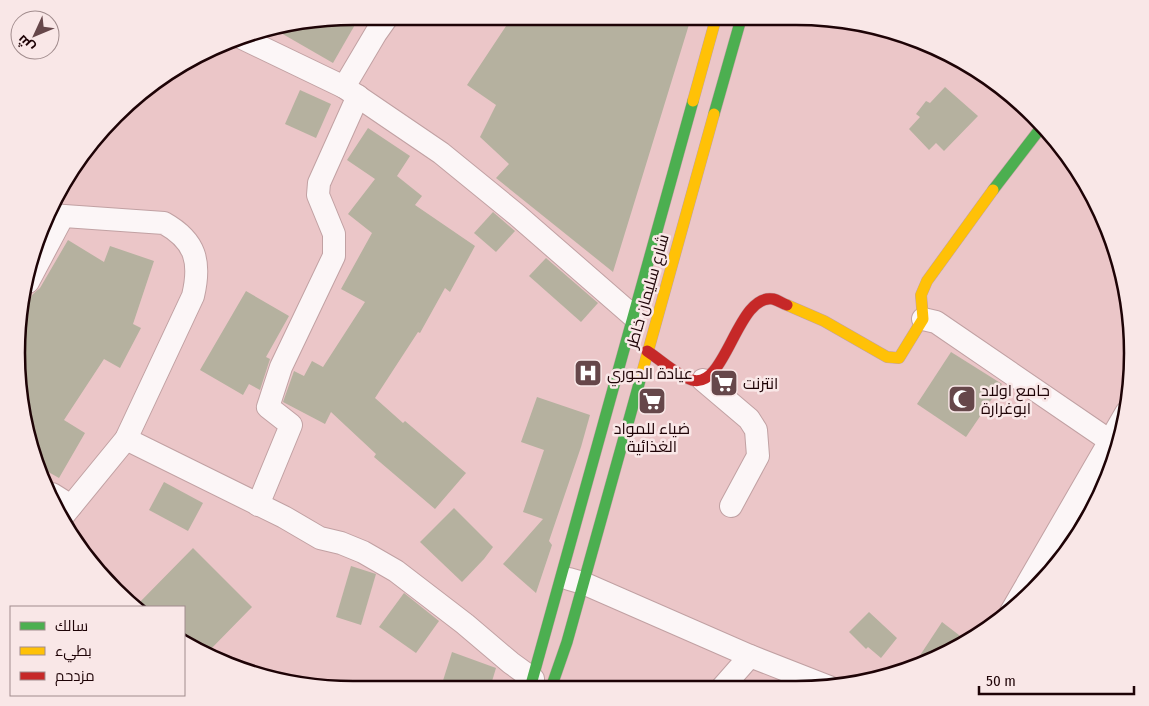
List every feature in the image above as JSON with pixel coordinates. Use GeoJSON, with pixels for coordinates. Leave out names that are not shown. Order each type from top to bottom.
{"type":"FeatureCollection","features":[{"type":"Feature","properties":{"kind":"main road","name":"شارع سليمان خاطر"},"geometry":{"type":"LineString","coordinates":[[541,681],[567,642],[573,580],[633,316],[714,25]]}},
{"type":"Feature","properties":{"kind":"main road","name":"شارع سليمان خاطر"},"geometry":{"type":"LineString","coordinates":[[539,681],[647,351],[739,25]]}},
{"type":"Feature","properties":{"kind":"main road"},"geometry":{"type":"LineString","coordinates":[[647,351],[686,377],[693,380],[703,380],[715,371],[748,314],[760,302],[772,299],[824,321],[859,343],[887,357],[899,358],[923,319],[921,295],[927,281],[1038,131]]}},
{"type":"Feature","properties":{"kind":"street"},"geometry":{"type":"LineString","coordinates":[[258,505],[290,425],[268,407],[280,368],[334,256],[334,234],[318,195],[319,183],[351,92],[376,33],[382,25]]}},
{"type":"Feature","properties":{"kind":"street"},"geometry":{"type":"LineString","coordinates":[[249,42],[351,92],[456,166],[517,215],[633,316]]}},
{"type":"Feature","properties":{"kind":"street"},"geometry":{"type":"LineString","coordinates":[[40,253],[57,215],[164,223],[178,231],[188,242],[195,255],[197,267],[192,296],[126,439],[67,511]]}},
{"type":"Feature","properties":{"kind":"street"},"geometry":{"type":"LineString","coordinates":[[923,319],[936,322],[1110,441]]}},
{"type":"Feature","properties":{"kind":"street"},"geometry":{"type":"LineString","coordinates":[[703,380],[749,419],[756,430],[758,456],[732,506]]}},
{"type":"Feature","properties":{"kind":"street"},"geometry":{"type":"LineString","coordinates":[[1025,588],[1114,434]]}},
{"type":"Feature","properties":{"kind":"street"},"geometry":{"type":"LineString","coordinates":[[126,439],[320,538],[341,543],[363,552],[396,571],[465,624],[510,664],[533,681]]}},
{"type":"Feature","properties":{"kind":"street"},"geometry":{"type":"LineString","coordinates":[[573,580],[811,680]]}},
{"type":"Feature","properties":{"kind":"street"},"geometry":{"type":"LineString","coordinates":[[728,681],[750,656]]}},
{"type":"Feature","properties":{"kind":"building"},"geometry":{"type":"Polygon","coordinates":[[[355,25],[333,63],[281,33],[310,28],[355,25]]]}},
{"type":"Feature","properties":{"kind":"building"},"geometry":{"type":"Polygon","coordinates":[[[507,25],[689,25],[613,272],[496,178],[509,164],[480,137],[496,105],[467,85],[507,25]]]}},
{"type":"Feature","properties":{"kind":"building"},"geometry":{"type":"Polygon","coordinates":[[[945,87],[978,116],[944,151],[936,143],[929,150],[909,129],[920,117],[916,114],[926,101],[930,103],[945,87]]]}},
{"type":"Feature","properties":{"kind":"building"},"geometry":{"type":"Polygon","coordinates":[[[300,90],[331,104],[316,138],[285,124],[300,90]]]}},
{"type":"Feature","properties":{"kind":"building"},"geometry":{"type":"Polygon","coordinates":[[[368,128],[410,156],[397,176],[422,196],[415,205],[475,246],[450,292],[445,288],[420,333],[418,332],[375,398],[466,473],[435,509],[374,457],[376,454],[331,412],[325,424],[283,402],[294,371],[304,376],[312,361],[323,367],[365,302],[341,289],[372,233],[348,214],[375,179],[347,160],[368,128]]]}},
{"type":"Feature","properties":{"kind":"building"},"geometry":{"type":"Polygon","coordinates":[[[493,212],[515,231],[496,252],[474,233],[493,212]]]}},
{"type":"Feature","properties":{"kind":"building"},"geometry":{"type":"Polygon","coordinates":[[[68,240],[104,262],[110,246],[154,261],[133,324],[141,328],[120,368],[104,359],[64,420],[85,433],[59,478],[47,471],[42,458],[31,417],[28,396],[25,353],[28,310],[30,299],[40,288],[68,240]]]}},
{"type":"Feature","properties":{"kind":"building"},"geometry":{"type":"Polygon","coordinates":[[[546,258],[598,303],[581,322],[529,276],[546,258]]]}},
{"type":"Feature","properties":{"kind":"building"},"geometry":{"type":"Polygon","coordinates":[[[246,291],[289,316],[266,357],[270,359],[260,390],[249,384],[243,395],[200,370],[246,291]]]}},
{"type":"Feature","properties":{"kind":"building"},"geometry":{"type":"Polygon","coordinates":[[[951,352],[1002,384],[966,437],[917,404],[951,352]]]}},
{"type":"Feature","properties":{"kind":"building"},"geometry":{"type":"Polygon","coordinates":[[[537,397],[590,415],[549,541],[552,545],[536,593],[503,564],[543,519],[523,512],[544,450],[521,442],[537,397]]]}},
{"type":"Feature","properties":{"kind":"building"},"geometry":{"type":"Polygon","coordinates":[[[164,482],[203,503],[188,531],[149,510],[164,482]]]}},
{"type":"Feature","properties":{"kind":"building"},"geometry":{"type":"Polygon","coordinates":[[[454,508],[493,547],[462,582],[420,542],[454,508]]]}},
{"type":"Feature","properties":{"kind":"building"},"geometry":{"type":"Polygon","coordinates":[[[193,548],[252,607],[211,649],[185,635],[185,606],[144,606],[140,602],[193,548]]]}},
{"type":"Feature","properties":{"kind":"building"},"geometry":{"type":"Polygon","coordinates":[[[351,566],[376,574],[361,625],[336,617],[351,566]]]}},
{"type":"Feature","properties":{"kind":"building"},"geometry":{"type":"Polygon","coordinates":[[[404,593],[439,621],[416,653],[379,627],[404,593]]]}},
{"type":"Feature","properties":{"kind":"building"},"geometry":{"type":"Polygon","coordinates":[[[869,612],[897,638],[881,658],[868,647],[866,649],[849,632],[869,612]]]}},
{"type":"Feature","properties":{"kind":"building"},"geometry":{"type":"Polygon","coordinates":[[[942,622],[961,636],[941,647],[919,657],[942,622]]]}},
{"type":"Feature","properties":{"kind":"building"},"geometry":{"type":"Polygon","coordinates":[[[452,652],[496,668],[492,681],[443,681],[452,652]]]}},
{"type":"Feature","properties":{"kind":"traffic: fast"},"geometry":{"type":"LineString","coordinates":[[714,114],[739,25]]}},
{"type":"Feature","properties":{"kind":"traffic: fast"},"geometry":{"type":"LineString","coordinates":[[532,681],[693,101]]}},
{"type":"Feature","properties":{"kind":"traffic: fast"},"geometry":{"type":"LineString","coordinates":[[993,190],[1038,132]]}},
{"type":"Feature","properties":{"kind":"traffic: fast"},"geometry":{"type":"LineString","coordinates":[[553,681],[567,642],[642,373]]}},
{"type":"Feature","properties":{"kind":"traffic: slow"},"geometry":{"type":"LineString","coordinates":[[693,101],[714,25]]}},
{"type":"Feature","properties":{"kind":"traffic: slow"},"geometry":{"type":"LineString","coordinates":[[642,373],[714,114]]}},
{"type":"Feature","properties":{"kind":"traffic: slow"},"geometry":{"type":"LineString","coordinates":[[787,305],[824,321],[887,357],[899,358],[923,319],[921,295],[927,281],[993,190]]}},
{"type":"Feature","properties":{"kind":"traffic: jam"},"geometry":{"type":"LineString","coordinates":[[647,351],[686,378],[692,380],[704,379],[714,371],[750,311],[761,301],[773,299],[787,305]]}},
{"type":"Feature","properties":{"kind":"place","name":"عيادة الجوري"},"geometry":{"type":"Point","coordinates":[588,373]}},
{"type":"Feature","properties":{"kind":"place","name":"انترنت"},"geometry":{"type":"Point","coordinates":[724,383]}},
{"type":"Feature","properties":{"kind":"place","name":"جامع اولاد ابوغرارة"},"geometry":{"type":"Point","coordinates":[962,399]}},
{"type":"Feature","properties":{"kind":"place","name":"ضياء للمواد الغذائية"},"geometry":{"type":"Point","coordinates":[652,401]}}]}
